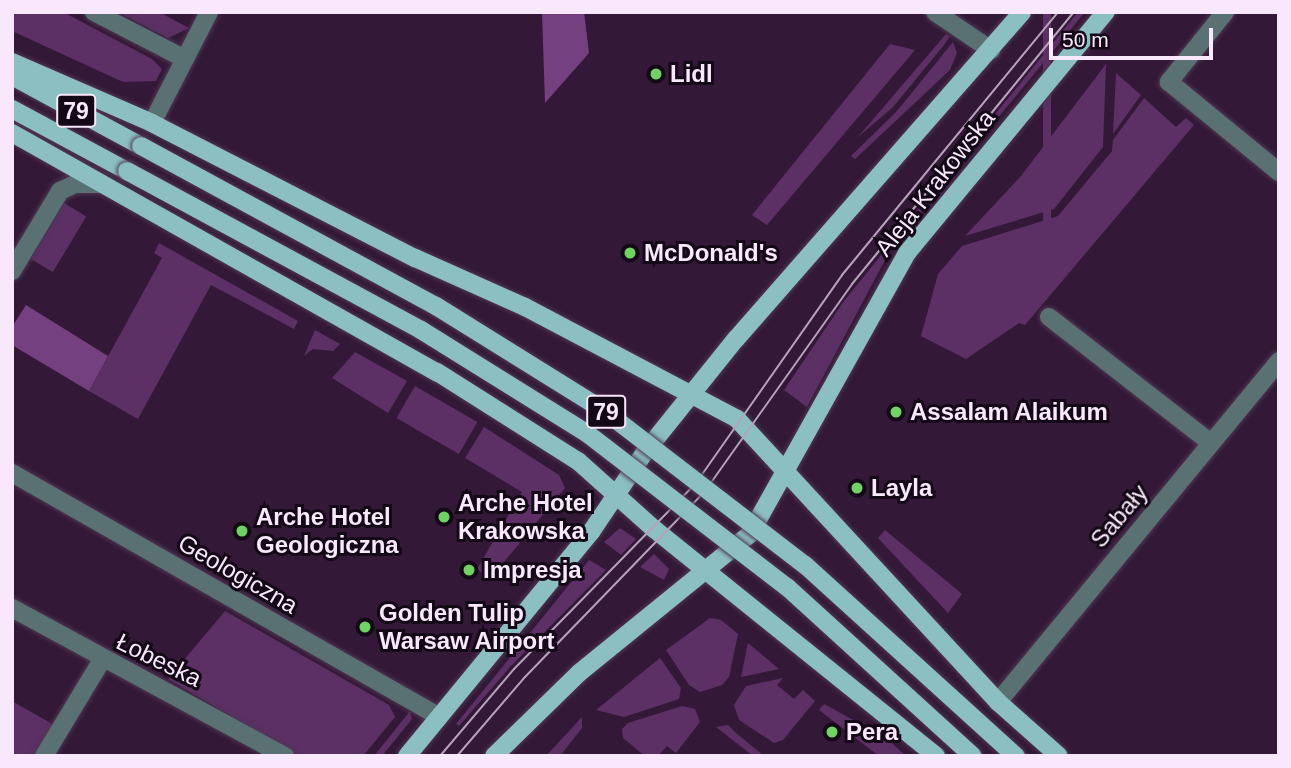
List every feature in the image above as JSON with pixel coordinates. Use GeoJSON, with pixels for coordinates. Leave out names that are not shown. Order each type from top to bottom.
{"type":"FeatureCollection","features":[{"type":"Feature","properties":{"kind":"main road","name":"Aleja Krakowska"},"geometry":{"type":"LineString","coordinates":[[615,494],[693,393],[895,155],[1022,12]]}},
{"type":"Feature","properties":{"kind":"main road","name":"Aleja Krakowska"},"geometry":{"type":"LineString","coordinates":[[709,572],[750,534],[787,475],[907,253],[1107,12]]}},
{"type":"Feature","properties":{"kind":"main road"},"geometry":{"type":"LineString","coordinates":[[12,62],[152,122],[693,393],[754,434],[787,475],[998,702],[1059,756]]}},
{"type":"Feature","properties":{"kind":"main road","name":"79"},"geometry":{"type":"LineString","coordinates":[[12,76],[436,306],[606,412],[805,565],[1016,756]]}},
{"type":"Feature","properties":{"kind":"main road","name":"79"},"geometry":{"type":"LineString","coordinates":[[12,110],[421,330],[588,434],[787,587],[973,756]]}},
{"type":"Feature","properties":{"kind":"main road"},"geometry":{"type":"LineString","coordinates":[[12,132],[100,184],[438,372],[578,461],[709,572],[936,756]]}},
{"type":"Feature","properties":{"kind":"main road"},"geometry":{"type":"LineString","coordinates":[[407,756],[591,532],[615,494]]}},
{"type":"Feature","properties":{"kind":"main road"},"geometry":{"type":"LineString","coordinates":[[494,756],[579,673],[709,572]]}},
{"type":"Feature","properties":{"kind":"street"},"geometry":{"type":"LineString","coordinates":[[94,12],[185,59]]}},
{"type":"Feature","properties":{"kind":"street"},"geometry":{"type":"LineString","coordinates":[[152,122],[209,12]]}},
{"type":"Feature","properties":{"kind":"street"},"geometry":{"type":"LineString","coordinates":[[935,12],[990,50]]}},
{"type":"Feature","properties":{"kind":"street"},"geometry":{"type":"LineString","coordinates":[[1225,12],[1169,82],[1279,172]]}},
{"type":"Feature","properties":{"kind":"street"},"geometry":{"type":"LineString","coordinates":[[12,271],[60,191],[75,184],[100,184]]}},
{"type":"Feature","properties":{"kind":"street"},"geometry":{"type":"LineString","coordinates":[[1049,317],[1211,443]]}},
{"type":"Feature","properties":{"kind":"street","name":"Sabały"},"geometry":{"type":"LineString","coordinates":[[998,702],[1279,361]]}},
{"type":"Feature","properties":{"kind":"street","name":"Geologiczna"},"geometry":{"type":"LineString","coordinates":[[12,473],[439,717]]}},
{"type":"Feature","properties":{"kind":"street","name":"Łobeska"},"geometry":{"type":"LineString","coordinates":[[12,608],[102,660],[118,662],[285,756]]}},
{"type":"Feature","properties":{"kind":"street"},"geometry":{"type":"LineString","coordinates":[[44,756],[102,660]]}},
{"type":"Feature","properties":{"kind":"shaded area"},"geometry":{"type":"Polygon","coordinates":[[[12,12],[63,12],[152,59],[162,69],[156,81],[123,82],[12,31],[12,12]]]}},
{"type":"Feature","properties":{"kind":"shaded area"},"geometry":{"type":"Polygon","coordinates":[[[118,12],[159,12],[189,28],[168,38],[118,12]]]}},
{"type":"Feature","properties":{"kind":"shaded area"},"geometry":{"type":"Polygon","coordinates":[[[542,12],[584,12],[589,53],[545,103],[542,12]]]}},
{"type":"Feature","properties":{"kind":"shaded area"},"geometry":{"type":"Polygon","coordinates":[[[1043,12],[1051,12],[1051,242],[1043,242],[1043,12]]]}},
{"type":"Feature","properties":{"kind":"shaded area"},"geometry":{"type":"Polygon","coordinates":[[[1078,12],[1085,12],[892,247],[807,407],[784,390],[844,301],[1078,12]]]}},
{"type":"Feature","properties":{"kind":"shaded area"},"geometry":{"type":"Polygon","coordinates":[[[946,34],[950,36],[944,45],[893,107],[857,138],[946,34]]]}},
{"type":"Feature","properties":{"kind":"shaded area"},"geometry":{"type":"Polygon","coordinates":[[[953,42],[957,53],[950,70],[855,159],[851,156],[897,111],[953,42]]]}},
{"type":"Feature","properties":{"kind":"shaded area"},"geometry":{"type":"Polygon","coordinates":[[[890,44],[915,50],[767,225],[752,215],[890,44]]]}},
{"type":"Feature","properties":{"kind":"shaded area"},"geometry":{"type":"Polygon","coordinates":[[[1106,64],[1103,147],[1054,209],[965,236],[1021,176],[1106,64]]]}},
{"type":"Feature","properties":{"kind":"shaded area"},"geometry":{"type":"Polygon","coordinates":[[[1116,73],[1141,95],[1113,134],[1116,73]]]}},
{"type":"Feature","properties":{"kind":"shaded area"},"geometry":{"type":"Polygon","coordinates":[[[1144,98],[1176,127],[1186,118],[1194,125],[1025,325],[1019,323],[966,359],[921,336],[938,274],[962,246],[1058,216],[1112,151],[1113,140],[1144,98]]]}},
{"type":"Feature","properties":{"kind":"shaded area"},"geometry":{"type":"Polygon","coordinates":[[[64,203],[86,216],[53,272],[31,259],[64,203]]]}},
{"type":"Feature","properties":{"kind":"shaded area"},"geometry":{"type":"Polygon","coordinates":[[[159,243],[298,321],[294,329],[211,285],[138,419],[89,391],[162,258],[154,253],[159,243]]]}},
{"type":"Feature","properties":{"kind":"shaded area"},"geometry":{"type":"Polygon","coordinates":[[[26,305],[108,356],[89,391],[12,345],[12,327],[26,305]]]}},
{"type":"Feature","properties":{"kind":"shaded area"},"geometry":{"type":"Polygon","coordinates":[[[315,330],[340,344],[333,351],[313,349],[304,356],[315,330]]]}},
{"type":"Feature","properties":{"kind":"shaded area"},"geometry":{"type":"Polygon","coordinates":[[[355,352],[407,381],[388,413],[332,378],[355,352]]]}},
{"type":"Feature","properties":{"kind":"shaded area"},"geometry":{"type":"Polygon","coordinates":[[[415,386],[477,422],[459,454],[396,418],[415,386]]]}},
{"type":"Feature","properties":{"kind":"shaded area"},"geometry":{"type":"Polygon","coordinates":[[[484,427],[559,475],[565,488],[490,579],[477,569],[522,492],[465,458],[484,427]]]}},
{"type":"Feature","properties":{"kind":"shaded area"},"geometry":{"type":"Polygon","coordinates":[[[620,528],[636,539],[621,555],[604,542],[620,528]]]}},
{"type":"Feature","properties":{"kind":"shaded area"},"geometry":{"type":"Polygon","coordinates":[[[885,530],[962,594],[948,613],[878,538],[885,530]]]}},
{"type":"Feature","properties":{"kind":"shaded area"},"geometry":{"type":"Polygon","coordinates":[[[654,554],[669,569],[664,580],[640,567],[654,554]]]}},
{"type":"Feature","properties":{"kind":"shaded area"},"geometry":{"type":"Polygon","coordinates":[[[589,560],[606,570],[511,666],[459,726],[456,724],[589,560]]]}},
{"type":"Feature","properties":{"kind":"shaded area"},"geometry":{"type":"Polygon","coordinates":[[[225,611],[389,705],[395,717],[363,756],[299,756],[168,679],[225,611]]]}},
{"type":"Feature","properties":{"kind":"shaded area"},"geometry":{"type":"Polygon","coordinates":[[[710,618],[721,620],[738,634],[729,677],[722,685],[700,692],[689,685],[666,650],[710,618]]]}},
{"type":"Feature","properties":{"kind":"shaded area"},"geometry":{"type":"Polygon","coordinates":[[[748,643],[779,669],[741,677],[748,643]]]}},
{"type":"Feature","properties":{"kind":"shaded area"},"geometry":{"type":"Polygon","coordinates":[[[660,658],[681,688],[679,699],[624,717],[596,710],[660,658]]]}},
{"type":"Feature","properties":{"kind":"shaded area"},"geometry":{"type":"Polygon","coordinates":[[[783,678],[777,685],[794,699],[803,690],[815,701],[783,740],[774,743],[739,720],[734,705],[746,686],[783,678]]]}},
{"type":"Feature","properties":{"kind":"shaded area"},"geometry":{"type":"Polygon","coordinates":[[[12,701],[54,725],[36,756],[12,756],[12,701]]]}},
{"type":"Feature","properties":{"kind":"shaded area"},"geometry":{"type":"Polygon","coordinates":[[[824,704],[886,738],[906,756],[879,756],[819,710],[824,704]]]}},
{"type":"Feature","properties":{"kind":"shaded area"},"geometry":{"type":"Polygon","coordinates":[[[682,706],[695,709],[700,722],[676,753],[667,746],[658,756],[645,756],[623,738],[622,729],[628,723],[682,706]]]}},
{"type":"Feature","properties":{"kind":"shaded area"},"geometry":{"type":"Polygon","coordinates":[[[410,711],[412,719],[382,756],[374,756],[410,711]]]}},
{"type":"Feature","properties":{"kind":"shaded area"},"geometry":{"type":"Polygon","coordinates":[[[582,717],[582,728],[560,756],[546,756],[582,717]]]}},
{"type":"Feature","properties":{"kind":"shaded area"},"geometry":{"type":"Polygon","coordinates":[[[728,725],[764,756],[753,756],[716,727],[728,725]]]}},
{"type":"Feature","properties":{"kind":"tram line"},"geometry":{"type":"LineString","coordinates":[[440,756],[514,669],[696,483],[842,275],[1058,12]]}},
{"type":"Feature","properties":{"kind":"tram line"},"geometry":{"type":"LineString","coordinates":[[457,756],[525,677],[705,491],[852,284],[1074,12]]}},
{"type":"Feature","properties":{"kind":"place","name":"Lidl"},"geometry":{"type":"Point","coordinates":[656,74]}},
{"type":"Feature","properties":{"kind":"place","name":"McDonald's"},"geometry":{"type":"Point","coordinates":[630,253]}},
{"type":"Feature","properties":{"kind":"place","name":"Assalam Alaikum"},"geometry":{"type":"Point","coordinates":[896,412]}},
{"type":"Feature","properties":{"kind":"place","name":"Layla"},"geometry":{"type":"Point","coordinates":[857,488]}},
{"type":"Feature","properties":{"kind":"place","name":"Arche Hotel Krakowska"},"geometry":{"type":"Point","coordinates":[444,517]}},
{"type":"Feature","properties":{"kind":"place","name":"Arche Hotel Geologiczna"},"geometry":{"type":"Point","coordinates":[242,531]}},
{"type":"Feature","properties":{"kind":"place","name":"Impresja"},"geometry":{"type":"Point","coordinates":[469,570]}},
{"type":"Feature","properties":{"kind":"place","name":"Golden Tulip Warsaw Airport"},"geometry":{"type":"Point","coordinates":[365,627]}},
{"type":"Feature","properties":{"kind":"place","name":"Pera"},"geometry":{"type":"Point","coordinates":[832,732]}}]}
